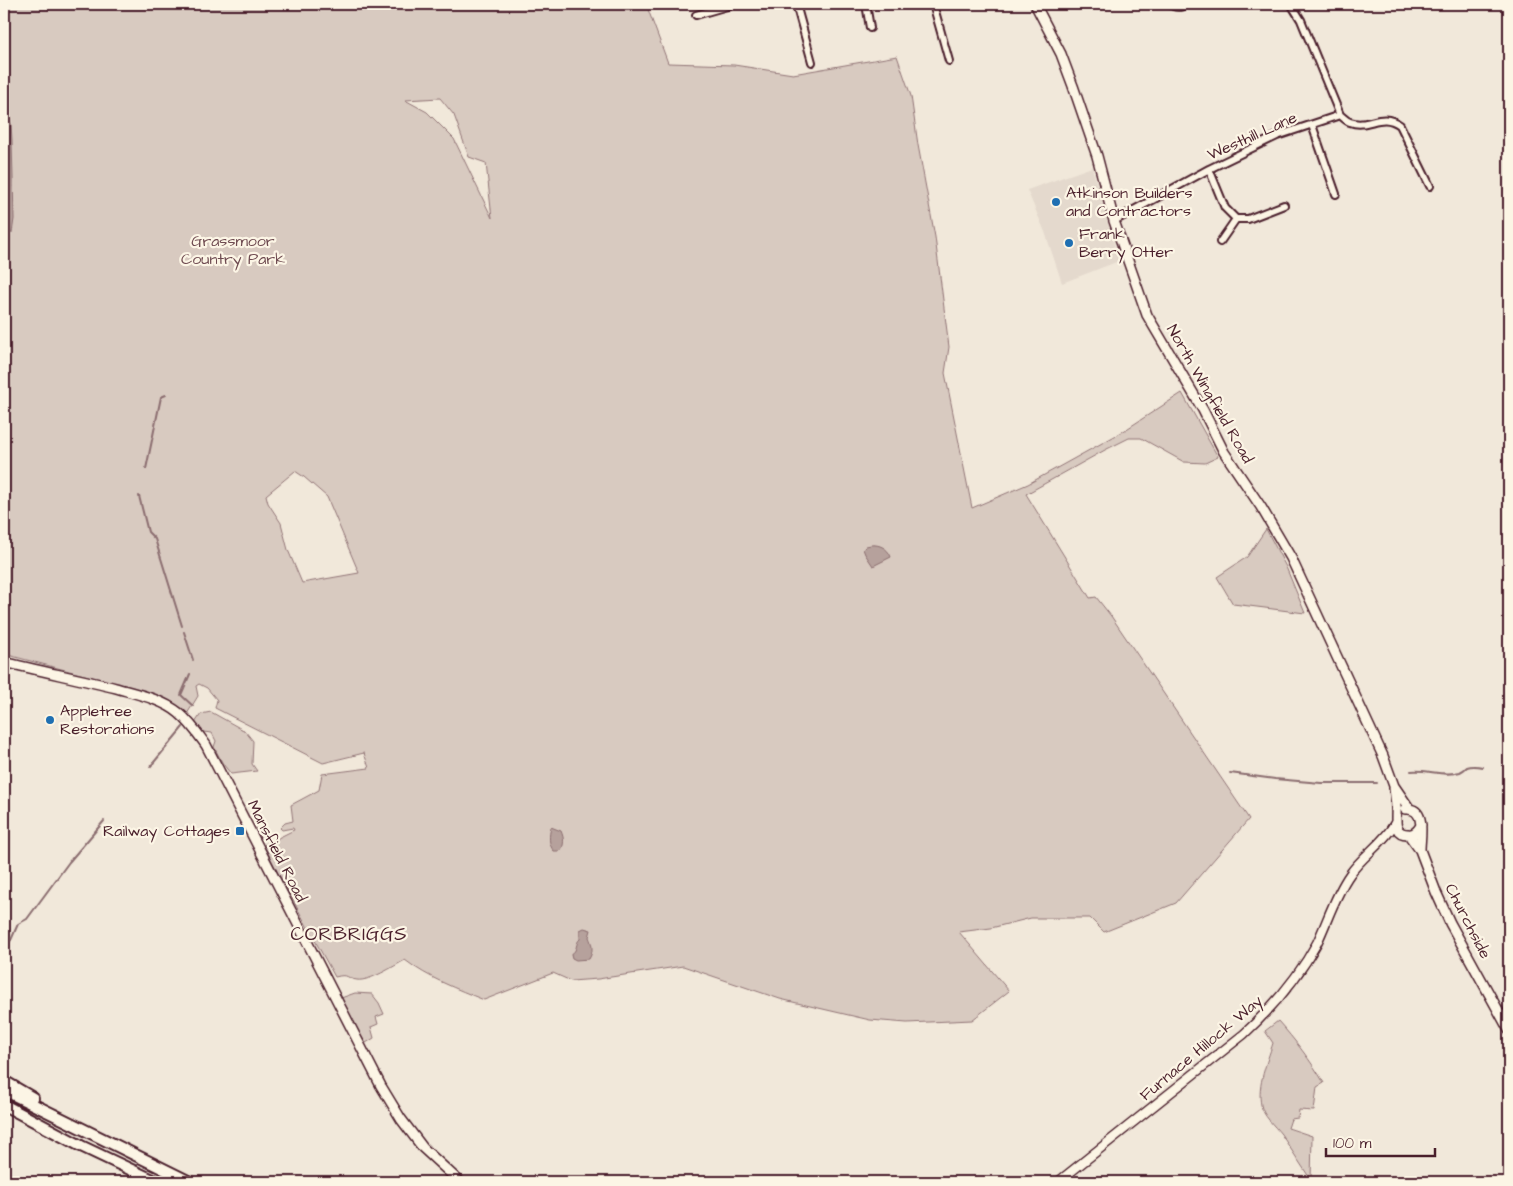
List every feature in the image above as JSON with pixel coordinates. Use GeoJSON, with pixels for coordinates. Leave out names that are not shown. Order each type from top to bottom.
{"type":"FeatureCollection","features":[{"type":"Feature","properties":{"kind":"highway"},"geometry":{"type":"LineString","coordinates":[[4,1081],[32,1097],[54,1115]]}},
{"type":"Feature","properties":{"kind":"highway"},"geometry":{"type":"LineString","coordinates":[[4,1090],[190,1182]]}},
{"type":"Feature","properties":{"kind":"highway"},"geometry":{"type":"LineString","coordinates":[[4,1105],[81,1146],[157,1182]]}},
{"type":"Feature","properties":{"kind":"main road","name":"North Wingfield Road"},"geometry":{"type":"LineString","coordinates":[[1035,4],[1061,54],[1073,86],[1097,156],[1114,221],[1147,315],[1203,410],[1224,452],[1261,506],[1291,558],[1383,756],[1394,786],[1409,808]]}},
{"type":"Feature","properties":{"kind":"main road","name":"Mansfield Road"},"geometry":{"type":"LineString","coordinates":[[4,662],[148,697],[166,704],[188,722],[211,753],[381,1086],[401,1119],[423,1148],[460,1182]]}},
{"type":"Feature","properties":{"kind":"main road","name":"North Wingfield Road"},"geometry":{"type":"LineString","coordinates":[[1394,786],[1396,819]]}},
{"type":"Feature","properties":{"kind":"main road"},"geometry":{"type":"LineString","coordinates":[[1413,809],[1421,818],[1421,826],[1416,832],[1406,834],[1398,830],[1396,819],[1402,810],[1413,809]]}},
{"type":"Feature","properties":{"kind":"main road","name":"Churchside"},"geometry":{"type":"LineString","coordinates":[[1420,850],[1421,826]]}},
{"type":"Feature","properties":{"kind":"main road","name":"Churchside"},"geometry":{"type":"LineString","coordinates":[[1406,834],[1420,850],[1450,923],[1509,1030]]}},
{"type":"Feature","properties":{"kind":"street"},"geometry":{"type":"LineString","coordinates":[[696,15],[734,4]]}},
{"type":"Feature","properties":{"kind":"street"},"geometry":{"type":"LineString","coordinates":[[796,4],[812,62]]}},
{"type":"Feature","properties":{"kind":"street"},"geometry":{"type":"LineString","coordinates":[[866,4],[870,28]]}},
{"type":"Feature","properties":{"kind":"street"},"geometry":{"type":"LineString","coordinates":[[933,4],[949,61]]}},
{"type":"Feature","properties":{"kind":"street"},"geometry":{"type":"LineString","coordinates":[[1170,4],[1180,8],[1188,4]]}},
{"type":"Feature","properties":{"kind":"street"},"geometry":{"type":"LineString","coordinates":[[1291,4],[1301,20],[1340,115],[1349,122],[1360,124],[1392,120],[1400,125],[1430,186]]}},
{"type":"Feature","properties":{"kind":"street","name":"Westhill Lane"},"geometry":{"type":"LineString","coordinates":[[1114,221],[1209,169],[1277,136],[1340,115]]}},
{"type":"Feature","properties":{"kind":"street"},"geometry":{"type":"LineString","coordinates":[[1312,125],[1336,194]]}},
{"type":"Feature","properties":{"kind":"street"},"geometry":{"type":"LineString","coordinates":[[1209,169],[1225,208],[1236,219],[1248,219],[1284,205]]}},
{"type":"Feature","properties":{"kind":"street"},"geometry":{"type":"LineString","coordinates":[[1220,242],[1236,219]]}},
{"type":"Feature","properties":{"kind":"street","name":"Furnace Hillock Way"},"geometry":{"type":"LineString","coordinates":[[1058,1182],[1244,1034],[1266,1014],[1293,982],[1317,942],[1329,912],[1350,874],[1362,859],[1385,838],[1396,819]]}},
{"type":"Feature","properties":{"kind":"street","name":"Furnace Hillock Way"},"geometry":{"type":"LineString","coordinates":[[1385,838],[1406,834]]}},
{"type":"Feature","properties":{"kind":"shaded area"},"geometry":{"type":"Polygon","coordinates":[[[1092,167],[1119,261],[1062,283],[1045,232],[1027,190],[1092,167]]]}},
{"type":"Feature","properties":{"kind":"green space","name":"Grassmoor Country Park"},"geometry":{"type":"Polygon","coordinates":[[[4,4],[646,4],[668,63],[734,65],[793,74],[897,56],[911,96],[935,237],[949,347],[945,373],[972,508],[1028,484],[1122,432],[1182,393],[1218,457],[1205,463],[1184,462],[1141,438],[1129,438],[1026,494],[1090,598],[1096,597],[1111,616],[1249,819],[1176,903],[1104,932],[1090,918],[1031,918],[991,928],[959,932],[1009,991],[972,1020],[907,1023],[870,1020],[780,999],[683,966],[598,979],[571,981],[553,973],[484,1000],[433,978],[405,960],[368,979],[357,980],[346,976],[335,977],[264,845],[294,830],[293,828],[282,830],[280,828],[285,823],[293,821],[291,805],[319,790],[322,774],[369,768],[364,753],[323,763],[215,708],[217,700],[207,688],[199,684],[196,686],[198,696],[187,714],[161,697],[4,654],[4,537],[8,522],[4,492],[4,4]],[[440,98],[405,100],[427,112],[454,139],[492,218],[486,163],[469,157],[454,115],[440,98]],[[295,471],[266,495],[268,503],[281,523],[288,550],[302,583],[359,573],[327,497],[295,471]]]}},
{"type":"Feature","properties":{"kind":"green space"},"geometry":{"type":"Polygon","coordinates":[[[1266,529],[1286,567],[1305,613],[1233,604],[1217,577],[1247,557],[1266,529]]]}},
{"type":"Feature","properties":{"kind":"green space"},"geometry":{"type":"Polygon","coordinates":[[[211,712],[245,731],[253,741],[252,764],[257,771],[231,774],[223,764],[214,747],[216,741],[212,733],[203,732],[195,723],[201,714],[211,712]]]}},
{"type":"Feature","properties":{"kind":"green space"},"geometry":{"type":"Polygon","coordinates":[[[355,993],[372,994],[384,1014],[376,1017],[378,1024],[371,1027],[374,1038],[366,1043],[357,1031],[341,998],[355,993]]]}},
{"type":"Feature","properties":{"kind":"green space"},"geometry":{"type":"Polygon","coordinates":[[[1278,1021],[1314,1067],[1324,1083],[1317,1087],[1314,1111],[1299,1110],[1298,1118],[1291,1119],[1288,1128],[1312,1136],[1311,1180],[1281,1134],[1266,1117],[1261,1105],[1261,1082],[1273,1043],[1265,1031],[1278,1021]]]}},
{"type":"Feature","properties":{"kind":"water"},"geometry":{"type":"Polygon","coordinates":[[[4,100],[11,124],[14,219],[12,233],[4,234],[4,100]]]}},
{"type":"Feature","properties":{"kind":"water"},"geometry":{"type":"Polygon","coordinates":[[[871,545],[883,547],[891,557],[873,566],[863,549],[871,545]]]}},
{"type":"Feature","properties":{"kind":"water"},"geometry":{"type":"Polygon","coordinates":[[[551,827],[561,831],[563,844],[560,851],[554,851],[551,846],[549,837],[551,827]]]}},
{"type":"Feature","properties":{"kind":"water"},"geometry":{"type":"Polygon","coordinates":[[[584,928],[591,930],[589,937],[592,953],[589,959],[576,960],[572,958],[571,954],[575,951],[580,939],[580,930],[584,928]]]}},
{"type":"Feature","properties":{"kind":"waterway"},"geometry":{"type":"LineString","coordinates":[[146,469],[161,397],[166,395]]}},
{"type":"Feature","properties":{"kind":"waterway"},"geometry":{"type":"LineString","coordinates":[[139,496],[148,532],[155,539],[182,626]]}},
{"type":"Feature","properties":{"kind":"waterway"},"geometry":{"type":"LineString","coordinates":[[184,632],[193,660]]}},
{"type":"Feature","properties":{"kind":"waterway"},"geometry":{"type":"LineString","coordinates":[[190,674],[181,695],[193,706]]}},
{"type":"Feature","properties":{"kind":"waterway"},"geometry":{"type":"LineString","coordinates":[[150,767],[183,727]]}},
{"type":"Feature","properties":{"kind":"waterway"},"geometry":{"type":"LineString","coordinates":[[1411,771],[1448,774],[1460,772],[1469,766],[1483,767]]}},
{"type":"Feature","properties":{"kind":"waterway"},"geometry":{"type":"LineString","coordinates":[[1230,773],[1321,783],[1377,783]]}},
{"type":"Feature","properties":{"kind":"waterway"},"geometry":{"type":"LineString","coordinates":[[4,949],[11,940],[18,924],[27,919],[69,862],[104,821]]}},
{"type":"Feature","properties":{"kind":"place","name":"Atkinson Builders and Contractors"},"geometry":{"type":"Point","coordinates":[1056,202]}},
{"type":"Feature","properties":{"kind":"place","name":"Frank Berry Otter"},"geometry":{"type":"Point","coordinates":[1069,243]}},
{"type":"Feature","properties":{"kind":"place","name":"Appletree Restorations"},"geometry":{"type":"Point","coordinates":[50,720]}},
{"type":"Feature","properties":{"kind":"place","name":"Railway Cottages"},"geometry":{"type":"Point","coordinates":[240,831]}},
{"type":"Feature","properties":{"kind":"district","name":"CORBRIGGS"},"geometry":{"type":"Point","coordinates":[349,934]}}]}
